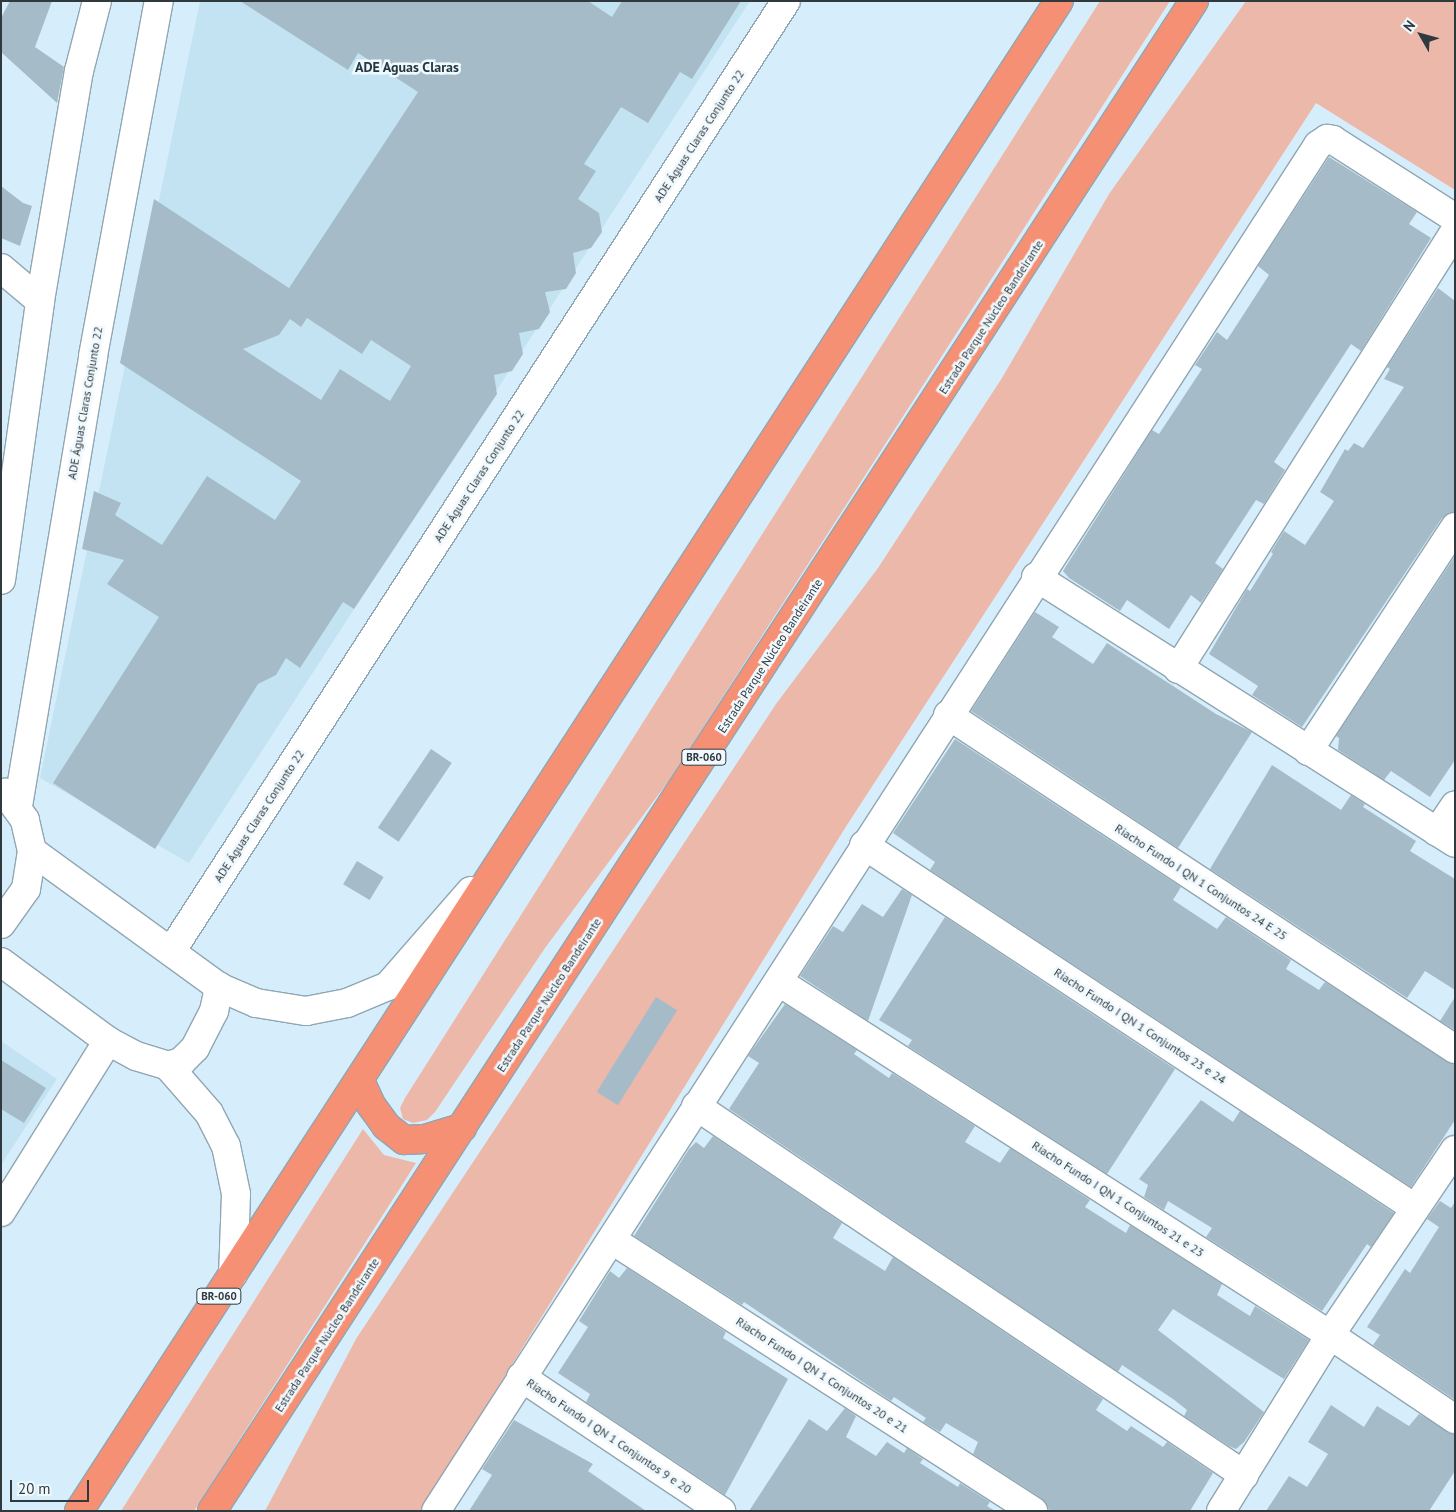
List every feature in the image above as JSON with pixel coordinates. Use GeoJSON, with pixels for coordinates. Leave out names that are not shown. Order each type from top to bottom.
{"type":"FeatureCollection","features":[{"type":"Feature","properties":{"kind":"highway","name":"BR-060"},"geometry":{"type":"LineString","coordinates":[[78,1511],[360,1081],[1059,1]]}},
{"type":"Feature","properties":{"kind":"highway","name":"Estrada Parque Núcleo Bandeirante"},"geometry":{"type":"LineString","coordinates":[[212,1511],[1162,54],[1194,1]]}},
{"type":"Feature","properties":{"kind":"highway"},"geometry":{"type":"LineString","coordinates":[[360,1081],[370,1105],[386,1126],[404,1140],[425,1139],[462,1128]]}},
{"type":"Feature","properties":{"kind":"street"},"geometry":{"type":"LineString","coordinates":[[1,580],[40,301],[79,72],[97,1]]}},
{"type":"Feature","properties":{"kind":"street","name":"ADE Águas Claras Conjunto 22"},"geometry":{"type":"LineString","coordinates":[[9,797],[159,1]]}},
{"type":"Feature","properties":{"kind":"street","name":"ADE Águas Claras Conjunto 22"},"geometry":{"type":"LineString","coordinates":[[172,950],[786,1]]}},
{"type":"Feature","properties":{"kind":"street"},"geometry":{"type":"LineString","coordinates":[[1162,54],[1206,1]]}},
{"type":"Feature","properties":{"kind":"street"},"geometry":{"type":"LineString","coordinates":[[436,1511],[612,1240],[696,1106],[779,982],[864,845],[1036,577],[1318,145],[1327,139],[1333,140],[1455,218]]}},
{"type":"Feature","properties":{"kind":"street"},"geometry":{"type":"LineString","coordinates":[[1178,669],[1455,231]]}},
{"type":"Feature","properties":{"kind":"street"},"geometry":{"type":"LineString","coordinates":[[1,268],[40,301]]}},
{"type":"Feature","properties":{"kind":"street"},"geometry":{"type":"LineString","coordinates":[[1308,751],[1455,526]]}},
{"type":"Feature","properties":{"kind":"street"},"geometry":{"type":"LineString","coordinates":[[1036,577],[1446,838],[1455,806]]}},
{"type":"Feature","properties":{"kind":"street","name":"Riacho Fundo I QN 1 Conjuntos 24 E 25"},"geometry":{"type":"LineString","coordinates":[[948,715],[1455,1049]]}},
{"type":"Feature","properties":{"kind":"street"},"geometry":{"type":"LineString","coordinates":[[1,924],[26,889],[32,852],[28,828],[9,797]]}},
{"type":"Feature","properties":{"kind":"street"},"geometry":{"type":"LineString","coordinates":[[32,852],[172,950],[219,987],[256,1003],[306,1011],[347,1003],[388,986],[517,839]]}},
{"type":"Feature","properties":{"kind":"street","name":"Riacho Fundo I QN 1 Conjuntos 23 e 24"},"geometry":{"type":"LineString","coordinates":[[864,845],[1415,1208]]}},
{"type":"Feature","properties":{"kind":"street"},"geometry":{"type":"LineString","coordinates":[[1,962],[108,1041],[136,1056],[168,1066],[209,1113],[226,1146],[236,1194],[233,1274]]}},
{"type":"Feature","properties":{"kind":"street","name":"Riacho Fundo I QN 1 Conjuntos 21 e 23"},"geometry":{"type":"LineString","coordinates":[[779,982],[1330,1335],[1455,1419]]}},
{"type":"Feature","properties":{"kind":"street"},"geometry":{"type":"LineString","coordinates":[[168,1066],[181,1062],[195,1048],[214,1011],[219,987]]}},
{"type":"Feature","properties":{"kind":"street"},"geometry":{"type":"LineString","coordinates":[[1,1212],[108,1041]]}},
{"type":"Feature","properties":{"kind":"street"},"geometry":{"type":"LineString","coordinates":[[696,1106],[1244,1475]]}},
{"type":"Feature","properties":{"kind":"street"},"geometry":{"type":"LineString","coordinates":[[1221,1511],[1330,1335],[1455,1150]]}},
{"type":"Feature","properties":{"kind":"street","name":"Riacho Fundo I QN 1 Conjuntos 20 e 21"},"geometry":{"type":"LineString","coordinates":[[612,1240],[1033,1511]]}},
{"type":"Feature","properties":{"kind":"street","name":"Riacho Fundo I QN 1 Conjuntos 9 e 20"},"geometry":{"type":"LineString","coordinates":[[522,1377],[721,1511]]}},
{"type":"Feature","properties":{"kind":"shaded area"},"geometry":{"type":"Polygon","coordinates":[[[200,1],[750,1],[189,863],[40,778],[200,1]]]}},
{"type":"Feature","properties":{"kind":"shaded area"},"geometry":{"type":"Polygon","coordinates":[[[1100,1],[1170,1],[670,779],[545,948],[435,1112],[427,1120],[413,1123],[403,1119],[400,1108],[405,1098],[1100,1]]]}},
{"type":"Feature","properties":{"kind":"shaded area"},"geometry":{"type":"Polygon","coordinates":[[[1246,1],[1455,1],[1455,190],[1316,103],[847,825],[421,1511],[265,1511],[356,1339],[776,704],[878,568],[1002,378],[1109,194],[1246,1]]]}},
{"type":"Feature","properties":{"kind":"shaded area"},"geometry":{"type":"Polygon","coordinates":[[[1,1041],[57,1079],[1,1165],[1,1041]]]}},
{"type":"Feature","properties":{"kind":"shaded area"},"geometry":{"type":"Polygon","coordinates":[[[363,1129],[384,1155],[416,1163],[194,1511],[121,1511],[363,1129]]]}},
{"type":"Feature","properties":{"kind":"building"},"geometry":{"type":"Polygon","coordinates":[[[10,1],[52,1],[35,47],[64,67],[57,103],[1,52],[1,18],[10,1]]]}},
{"type":"Feature","properties":{"kind":"building"},"geometry":{"type":"Polygon","coordinates":[[[240,1],[588,1],[612,17],[622,1],[741,1],[692,79],[680,72],[648,123],[621,107],[584,164],[596,171],[578,199],[599,213],[602,232],[591,248],[573,253],[576,273],[566,289],[545,292],[550,312],[539,329],[519,333],[523,354],[512,371],[494,375],[497,394],[354,609],[343,602],[300,668],[286,658],[276,675],[258,684],[155,849],[53,783],[159,617],[107,584],[124,560],[82,549],[94,491],[121,503],[115,515],[162,545],[207,476],[275,520],[301,481],[120,363],[154,199],[289,288],[418,92],[358,53],[348,70],[240,1]],[[307,318],[301,327],[290,319],[279,335],[243,349],[321,400],[340,369],[390,401],[411,366],[371,340],[362,354],[307,318]]]}},
{"type":"Feature","properties":{"kind":"building"},"geometry":{"type":"Polygon","coordinates":[[[1329,157],[1417,212],[1409,224],[1431,238],[1361,351],[1351,344],[1274,462],[1285,470],[1264,504],[1256,500],[1215,563],[1223,569],[1201,603],[1191,595],[1169,629],[1127,600],[1120,611],[1069,578],[1063,571],[1152,430],[1159,434],[1202,369],[1195,365],[1217,332],[1227,340],[1269,275],[1258,266],[1329,157]]]}},
{"type":"Feature","properties":{"kind":"building"},"geometry":{"type":"Polygon","coordinates":[[[1,186],[23,203],[32,206],[20,246],[1,238],[1,186]]]}},
{"type":"Feature","properties":{"kind":"building"},"geometry":{"type":"Polygon","coordinates":[[[1438,288],[1455,301],[1455,512],[1442,518],[1302,727],[1252,695],[1258,686],[1209,654],[1247,589],[1250,591],[1273,554],[1271,552],[1284,531],[1305,545],[1334,501],[1320,492],[1345,449],[1348,451],[1354,443],[1363,448],[1404,387],[1384,379],[1390,369],[1387,367],[1438,288]]]}},
{"type":"Feature","properties":{"kind":"building"},"geometry":{"type":"Polygon","coordinates":[[[1455,556],[1455,760],[1430,797],[1391,771],[1384,780],[1338,750],[1339,738],[1336,736],[1455,556]]]}},
{"type":"Feature","properties":{"kind":"building"},"geometry":{"type":"Polygon","coordinates":[[[1035,612],[1059,627],[1052,637],[1093,664],[1107,643],[1216,714],[1252,732],[1178,848],[971,711],[1035,612]]]}},
{"type":"Feature","properties":{"kind":"building"},"geometry":{"type":"Polygon","coordinates":[[[955,739],[1181,887],[1173,900],[1217,929],[1226,917],[1291,960],[1286,969],[1319,990],[1325,982],[1455,1065],[1455,1120],[1411,1187],[930,870],[935,862],[893,833],[955,739]]]}},
{"type":"Feature","properties":{"kind":"building"},"geometry":{"type":"Polygon","coordinates":[[[431,749],[452,763],[399,842],[378,828],[431,749]]]}},
{"type":"Feature","properties":{"kind":"building"},"geometry":{"type":"Polygon","coordinates":[[[1272,765],[1341,810],[1351,795],[1365,804],[1363,807],[1416,841],[1410,851],[1455,879],[1455,990],[1425,971],[1407,998],[1210,869],[1272,765]]]}},
{"type":"Feature","properties":{"kind":"building"},"geometry":{"type":"Polygon","coordinates":[[[357,861],[384,877],[370,900],[343,884],[357,861]]]}},
{"type":"Feature","properties":{"kind":"building"},"geometry":{"type":"Polygon","coordinates":[[[902,889],[912,895],[868,1021],[800,976],[833,926],[843,932],[862,904],[883,917],[902,889]]]}},
{"type":"Feature","properties":{"kind":"building"},"geometry":{"type":"Polygon","coordinates":[[[945,917],[1175,1069],[1107,1174],[908,1046],[912,1040],[879,1020],[945,917]]]}},
{"type":"Feature","properties":{"kind":"building"},"geometry":{"type":"Polygon","coordinates":[[[656,997],[677,1010],[618,1105],[597,1092],[656,997]]]}},
{"type":"Feature","properties":{"kind":"building"},"geometry":{"type":"Polygon","coordinates":[[[1455,997],[1455,1030],[1440,1021],[1455,997]]]}},
{"type":"Feature","properties":{"kind":"building"},"geometry":{"type":"Polygon","coordinates":[[[785,1004],[857,1050],[854,1054],[889,1078],[892,1073],[975,1126],[965,1142],[1000,1163],[1010,1148],[1090,1200],[1085,1207],[1126,1233],[1130,1225],[1222,1284],[1217,1295],[1250,1316],[1255,1306],[1309,1340],[1284,1379],[1173,1309],[1158,1330],[1264,1412],[1244,1442],[1236,1449],[1229,1446],[1184,1416],[1187,1410],[1173,1399],[1122,1365],[1118,1372],[729,1109],[759,1063],[748,1056],[785,1004]]]}},
{"type":"Feature","properties":{"kind":"building"},"geometry":{"type":"Polygon","coordinates":[[[1,1060],[46,1088],[24,1123],[1,1109],[1,1060]]]}},
{"type":"Feature","properties":{"kind":"building"},"geometry":{"type":"Polygon","coordinates":[[[1201,1100],[1233,1122],[1240,1111],[1394,1213],[1371,1247],[1367,1244],[1322,1311],[1206,1237],[1212,1228],[1168,1201],[1164,1210],[1144,1197],[1148,1185],[1139,1179],[1201,1100]]]}},
{"type":"Feature","properties":{"kind":"building"},"geometry":{"type":"Polygon","coordinates":[[[713,1136],[842,1223],[833,1238],[885,1271],[893,1257],[1103,1399],[1096,1410],[1127,1431],[1131,1426],[1163,1447],[1167,1442],[1213,1473],[1190,1511],[1050,1511],[1041,1498],[973,1454],[978,1442],[946,1423],[940,1432],[923,1422],[926,1418],[894,1397],[891,1401],[744,1302],[742,1305],[634,1236],[689,1149],[696,1142],[704,1148],[713,1136]]]}},
{"type":"Feature","properties":{"kind":"building"},"geometry":{"type":"Polygon","coordinates":[[[1440,1201],[1451,1208],[1455,1202],[1455,1400],[1373,1345],[1380,1335],[1367,1327],[1405,1269],[1410,1273],[1439,1227],[1427,1219],[1440,1201]]]}},
{"type":"Feature","properties":{"kind":"building"},"geometry":{"type":"Polygon","coordinates":[[[627,1268],[726,1332],[723,1338],[788,1379],[725,1495],[586,1402],[590,1394],[558,1373],[588,1327],[579,1321],[610,1271],[619,1278],[627,1268]]]}},
{"type":"Feature","properties":{"kind":"building"},"geometry":{"type":"Polygon","coordinates":[[[1331,1405],[1364,1427],[1377,1406],[1409,1426],[1419,1414],[1455,1434],[1455,1471],[1429,1511],[1266,1511],[1289,1476],[1307,1487],[1328,1454],[1308,1442],[1331,1405]]]}},
{"type":"Feature","properties":{"kind":"building"},"geometry":{"type":"Polygon","coordinates":[[[845,1408],[856,1416],[846,1437],[876,1456],[887,1442],[904,1453],[907,1448],[923,1459],[920,1463],[958,1487],[960,1483],[990,1502],[987,1506],[995,1511],[749,1511],[809,1419],[827,1431],[845,1408]]]}},
{"type":"Feature","properties":{"kind":"building"},"geometry":{"type":"Polygon","coordinates":[[[514,1420],[593,1464],[588,1471],[646,1511],[469,1511],[492,1475],[482,1469],[514,1420]]]}},
{"type":"Feature","properties":{"kind":"district","name":"ADE Aguas Claras"},"geometry":{"type":"Point","coordinates":[407,67]}}]}
